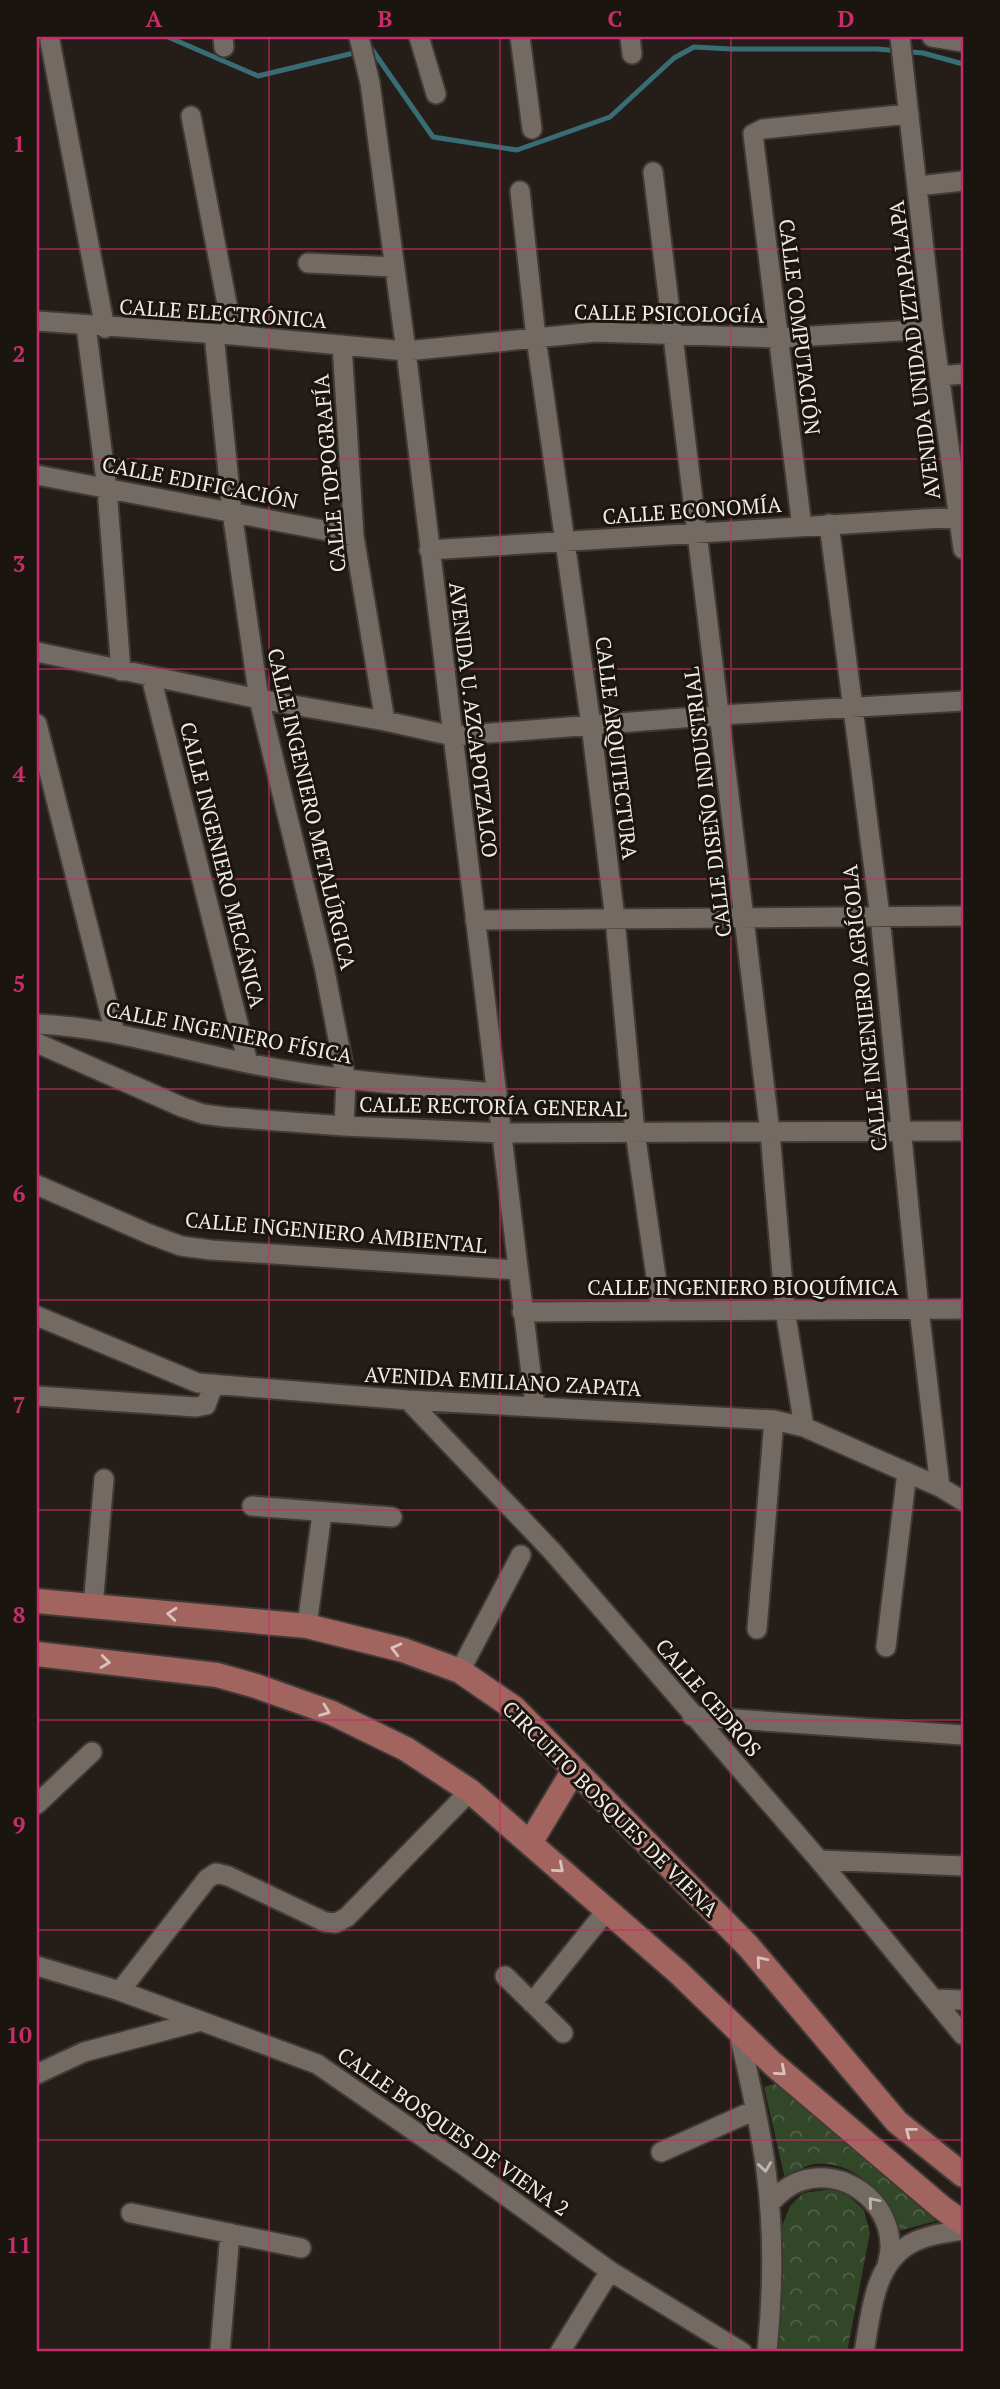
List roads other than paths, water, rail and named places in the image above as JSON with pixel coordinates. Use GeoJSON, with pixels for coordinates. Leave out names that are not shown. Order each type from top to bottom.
{"type":"FeatureCollection","features":[{"type":"Feature","properties":{"kind":"main road","name":"CIRCUITO BOSQUES DE VIENA"},"geometry":{"type":"LineString","coordinates":[[37,1601],[307,1626],[403,1650],[460,1671],[514,1708],[748,1946],[897,2122],[963,2175]]}},
{"type":"Feature","properties":{"kind":"main road"},"geometry":{"type":"LineString","coordinates":[[37,1654],[217,1675],[332,1713],[406,1749],[470,1791],[679,1973],[773,2064],[963,2223]]}},
{"type":"Feature","properties":{"kind":"main road"},"geometry":{"type":"LineString","coordinates":[[530,1843],[574,1770]]}},
{"type":"Feature","properties":{"kind":"street"},"geometry":{"type":"LineString","coordinates":[[419,37],[436,94]]}},
{"type":"Feature","properties":{"kind":"street"},"geometry":{"type":"LineString","coordinates":[[520,37],[533,129]]}},
{"type":"Feature","properties":{"kind":"street"},"geometry":{"type":"LineString","coordinates":[[932,37],[963,42]]}},
{"type":"Feature","properties":{"kind":"street","name":"AVENIDA U. AZCAPOTZALCO"},"geometry":{"type":"LineString","coordinates":[[360,38],[370,83],[395,267],[535,1406]]}},
{"type":"Feature","properties":{"kind":"street","name":"AVENIDA UNIDAD IZTAPALAPA"},"geometry":{"type":"LineString","coordinates":[[901,39],[933,329],[963,549]]}},
{"type":"Feature","properties":{"kind":"street"},"geometry":{"type":"LineString","coordinates":[[50,41],[95,327],[121,671]]}},
{"type":"Feature","properties":{"kind":"street","name":"CALLE COMPUTACIÓN"},"geometry":{"type":"LineString","coordinates":[[802,527],[753,134],[763,129],[909,108]]}},
{"type":"Feature","properties":{"kind":"street","name":"CALLE INGENIERO METALÚRGICA"},"geometry":{"type":"LineString","coordinates":[[191,116],[224,335],[232,512],[259,699],[324,966],[346,1080],[344,1126]]}},
{"type":"Feature","properties":{"kind":"street","name":"CALLE DISEÑO INDUSTRIAL"},"geometry":{"type":"LineString","coordinates":[[653,172],[770,1132],[785,1310],[804,1427]]}},
{"type":"Feature","properties":{"kind":"street"},"geometry":{"type":"LineString","coordinates":[[918,186],[963,181]]}},
{"type":"Feature","properties":{"kind":"street","name":"CALLE ARQUITECTURA"},"geometry":{"type":"LineString","coordinates":[[520,191],[536,338],[591,725],[615,919],[635,1132],[661,1311]]}},
{"type":"Feature","properties":{"kind":"street"},"geometry":{"type":"LineString","coordinates":[[308,262],[395,267]]}},
{"type":"Feature","properties":{"kind":"street","name":"CALLE ELECTRÓNICA"},"geometry":{"type":"LineString","coordinates":[[37,321],[405,351]]}},
{"type":"Feature","properties":{"kind":"street","name":"CALLE PSICOLOGÍA"},"geometry":{"type":"LineString","coordinates":[[405,351],[596,332],[778,338],[933,329]]}},
{"type":"Feature","properties":{"kind":"street","name":"CALLE TOPOGRAFÍA"},"geometry":{"type":"LineString","coordinates":[[342,345],[354,536],[385,721]]}},
{"type":"Feature","properties":{"kind":"street"},"geometry":{"type":"LineString","coordinates":[[940,376],[963,374]]}},
{"type":"Feature","properties":{"kind":"street","name":"CALLE EDIFICACIÓN"},"geometry":{"type":"LineString","coordinates":[[37,475],[354,536]]}},
{"type":"Feature","properties":{"kind":"street","name":"CALLE ECONOMÍA"},"geometry":{"type":"LineString","coordinates":[[429,550],[958,517]]}},
{"type":"Feature","properties":{"kind":"street","name":"CALLE INGENIERO AGRÍCOLA"},"geometry":{"type":"LineString","coordinates":[[829,524],[880,916],[919,1310],[940,1487]]}},
{"type":"Feature","properties":{"kind":"street"},"geometry":{"type":"LineString","coordinates":[[37,652],[259,699],[453,736],[720,715],[963,701]]}},
{"type":"Feature","properties":{"kind":"street","name":"CALLE INGENIERO MECÁNICA"},"geometry":{"type":"LineString","coordinates":[[151,677],[248,1063]]}},
{"type":"Feature","properties":{"kind":"street"},"geometry":{"type":"LineString","coordinates":[[37,724],[115,1033]]}},
{"type":"Feature","properties":{"kind":"street"},"geometry":{"type":"LineString","coordinates":[[475,920],[963,916]]}},
{"type":"Feature","properties":{"kind":"street","name":"CALLE INGENIERO FÍSICA"},"geometry":{"type":"LineString","coordinates":[[37,1024],[115,1033],[248,1063],[346,1080],[497,1093]]}},
{"type":"Feature","properties":{"kind":"street","name":"CALLE RECTORÍA GENERAL"},"geometry":{"type":"LineString","coordinates":[[37,1042],[203,1114],[344,1126],[502,1133],[963,1131]]}},
{"type":"Feature","properties":{"kind":"street","name":"CALLE INGENIERO AMBIENTAL"},"geometry":{"type":"LineString","coordinates":[[37,1185],[181,1245],[211,1250],[517,1270]]}},
{"type":"Feature","properties":{"kind":"street","name":"CALLE INGENIERO BIOQUÍMICA"},"geometry":{"type":"LineString","coordinates":[[522,1312],[963,1309]]}},
{"type":"Feature","properties":{"kind":"street","name":"AVENIDA EMILIANO ZAPATA"},"geometry":{"type":"LineString","coordinates":[[37,1316],[198,1383],[408,1401],[774,1420],[804,1427],[940,1487],[963,1501]]}},
{"type":"Feature","properties":{"kind":"street"},"geometry":{"type":"LineString","coordinates":[[37,1396],[196,1407],[206,1405],[214,1384]]}},
{"type":"Feature","properties":{"kind":"street","name":"CALLE CEDROS"},"geometry":{"type":"LineString","coordinates":[[408,1401],[552,1551],[819,1860],[963,2035]]}},
{"type":"Feature","properties":{"kind":"street"},"geometry":{"type":"LineString","coordinates":[[757,1629],[774,1420]]}},
{"type":"Feature","properties":{"kind":"street"},"geometry":{"type":"LineString","coordinates":[[886,1647],[907,1472]]}},
{"type":"Feature","properties":{"kind":"street"},"geometry":{"type":"LineString","coordinates":[[93,1606],[104,1479]]}},
{"type":"Feature","properties":{"kind":"street"},"geometry":{"type":"LineString","coordinates":[[252,1506],[392,1517]]}},
{"type":"Feature","properties":{"kind":"street"},"geometry":{"type":"LineString","coordinates":[[307,1626],[322,1513]]}},
{"type":"Feature","properties":{"kind":"street"},"geometry":{"type":"LineString","coordinates":[[460,1671],[521,1555]]}},
{"type":"Feature","properties":{"kind":"street"},"geometry":{"type":"LineString","coordinates":[[692,1716],[963,1735]]}},
{"type":"Feature","properties":{"kind":"street"},"geometry":{"type":"LineString","coordinates":[[37,1804],[92,1752]]}},
{"type":"Feature","properties":{"kind":"street"},"geometry":{"type":"LineString","coordinates":[[120,1991],[207,1878],[216,1873],[228,1876],[325,1922],[336,1923],[347,1917],[470,1791]]}},
{"type":"Feature","properties":{"kind":"street"},"geometry":{"type":"LineString","coordinates":[[819,1860],[963,1866]]}},
{"type":"Feature","properties":{"kind":"street"},"geometry":{"type":"LineString","coordinates":[[532,2003],[607,1910]]}},
{"type":"Feature","properties":{"kind":"street","name":"CALLE BOSQUES DE VIENA 2"},"geometry":{"type":"LineString","coordinates":[[37,1966],[120,1991],[317,2064],[610,2271],[742,2352]]}},
{"type":"Feature","properties":{"kind":"street"},"geometry":{"type":"LineString","coordinates":[[505,1976],[563,2033]]}},
{"type":"Feature","properties":{"kind":"street"},"geometry":{"type":"LineString","coordinates":[[935,1998],[963,2000]]}},
{"type":"Feature","properties":{"kind":"street"},"geometry":{"type":"LineString","coordinates":[[37,2074],[84,2052],[201,2021]]}},
{"type":"Feature","properties":{"kind":"street"},"geometry":{"type":"LineString","coordinates":[[738,2028],[770,2203],[771,2312],[767,2352]]}},
{"type":"Feature","properties":{"kind":"street"},"geometry":{"type":"LineString","coordinates":[[661,2152],[755,2110]]}},
{"type":"Feature","properties":{"kind":"street"},"geometry":{"type":"LineString","coordinates":[[770,2203],[782,2191],[800,2181],[821,2178],[842,2181],[862,2190],[877,2205],[887,2224],[890,2245],[887,2266],[876,2290],[864,2352]]}},
{"type":"Feature","properties":{"kind":"street"},"geometry":{"type":"LineString","coordinates":[[131,2213],[301,2248]]}},
{"type":"Feature","properties":{"kind":"street"},"geometry":{"type":"LineString","coordinates":[[887,2266],[908,2245],[931,2236],[963,2230]]}},
{"type":"Feature","properties":{"kind":"street"},"geometry":{"type":"LineString","coordinates":[[220,2352],[230,2233]]}},
{"type":"Feature","properties":{"kind":"street"},"geometry":{"type":"LineString","coordinates":[[560,2352],[610,2271]]}},
{"type":"Feature","properties":{"kind":"waterway"},"geometry":{"type":"LineString","coordinates":[[168,37],[258,76],[358,52]]}},
{"type":"Feature","properties":{"kind":"waterway"},"geometry":{"type":"LineString","coordinates":[[368,49],[371,48],[433,137],[517,150],[610,117],[674,58],[694,47],[877,49],[923,53],[963,64]]}}]}
